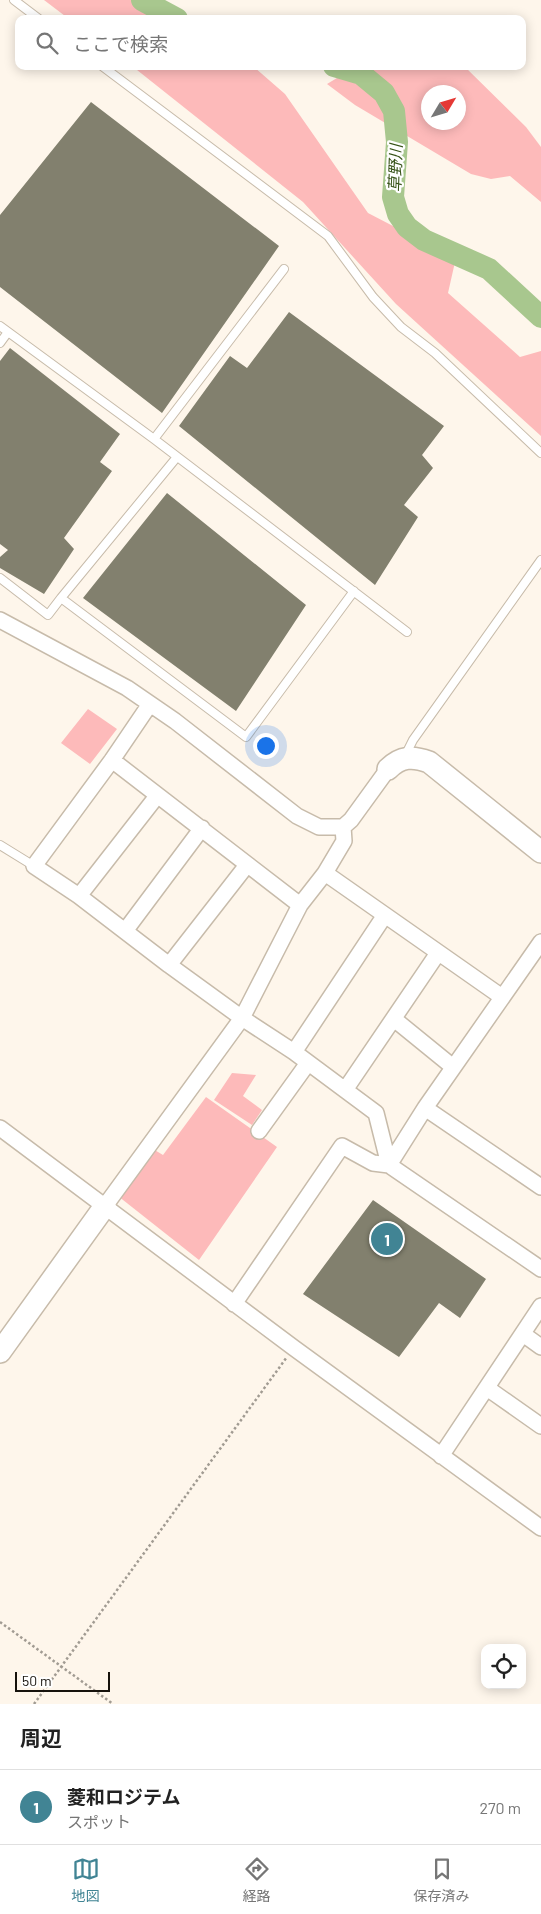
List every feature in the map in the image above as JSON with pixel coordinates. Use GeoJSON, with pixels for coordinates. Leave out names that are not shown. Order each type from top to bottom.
{"type":"FeatureCollection","features":[{"type":"Feature","properties":{"kind":"street"},"geometry":{"type":"LineString","coordinates":[[0,620],[127,688],[175,721],[297,816],[319,827],[343,827],[351,820],[396,763],[418,757],[429,762],[541,852]]}},
{"type":"Feature","properties":{"kind":"street"},"geometry":{"type":"LineString","coordinates":[[150,704],[112,760],[34,866],[79,896],[242,1018],[294,1052],[376,1113],[389,1165]]}},
{"type":"Feature","properties":{"kind":"street"},"geometry":{"type":"LineString","coordinates":[[112,760],[300,905]]}},
{"type":"Feature","properties":{"kind":"street"},"geometry":{"type":"LineString","coordinates":[[79,896],[157,796]]}},
{"type":"Feature","properties":{"kind":"street"},"geometry":{"type":"LineString","coordinates":[[0,1352],[242,1018],[300,905],[324,873],[344,841],[343,827]]}},
{"type":"Feature","properties":{"kind":"street"},"geometry":{"type":"LineString","coordinates":[[125,931],[202,828]]}},
{"type":"Feature","properties":{"kind":"street"},"geometry":{"type":"LineString","coordinates":[[170,965],[247,866]]}},
{"type":"Feature","properties":{"kind":"street"},"geometry":{"type":"LineString","coordinates":[[324,873],[502,997]]}},
{"type":"Feature","properties":{"kind":"street"},"geometry":{"type":"LineString","coordinates":[[294,1052],[385,915]]}},
{"type":"Feature","properties":{"kind":"street"},"geometry":{"type":"LineString","coordinates":[[389,1165],[425,1108],[541,942]]}},
{"type":"Feature","properties":{"kind":"street"},"geometry":{"type":"LineString","coordinates":[[345,1090],[438,953]]}},
{"type":"Feature","properties":{"kind":"street"},"geometry":{"type":"LineString","coordinates":[[394,1019],[454,1067]]}},
{"type":"Feature","properties":{"kind":"street"},"geometry":{"type":"LineString","coordinates":[[259,1131],[308,1063]]}},
{"type":"Feature","properties":{"kind":"street"},"geometry":{"type":"LineString","coordinates":[[425,1108],[541,1187]]}},
{"type":"Feature","properties":{"kind":"street"},"geometry":{"type":"LineString","coordinates":[[0,1128],[234,1304],[541,1528]]}},
{"type":"Feature","properties":{"kind":"street"},"geometry":{"type":"LineString","coordinates":[[234,1304],[342,1146],[373,1163],[389,1165],[541,1268]]}},
{"type":"Feature","properties":{"kind":"street"},"geometry":{"type":"LineString","coordinates":[[441,1456],[541,1306]]}},
{"type":"Feature","properties":{"kind":"street"},"geometry":{"type":"LineString","coordinates":[[523,1334],[541,1347]]}},
{"type":"Feature","properties":{"kind":"street"},"geometry":{"type":"LineString","coordinates":[[487,1388],[541,1426]]}},
{"type":"Feature","properties":{"kind":"lane"},"geometry":{"type":"LineString","coordinates":[[14,0],[34,15]]}},
{"type":"Feature","properties":{"kind":"lane"},"geometry":{"type":"LineString","coordinates":[[107,70],[328,236],[373,297],[401,327],[434,353],[541,453]]}},
{"type":"Feature","properties":{"kind":"lane"},"geometry":{"type":"LineString","coordinates":[[154,439],[284,269]]}},
{"type":"Feature","properties":{"kind":"lane"},"geometry":{"type":"LineString","coordinates":[[0,326],[154,439],[407,632]]}},
{"type":"Feature","properties":{"kind":"lane"},"geometry":{"type":"LineString","coordinates":[[0,343],[8,332]]}},
{"type":"Feature","properties":{"kind":"lane"},"geometry":{"type":"LineString","coordinates":[[0,578],[48,615],[177,457]]}},
{"type":"Feature","properties":{"kind":"lane"},"geometry":{"type":"LineString","coordinates":[[396,763],[541,560]]}},
{"type":"Feature","properties":{"kind":"lane"},"geometry":{"type":"LineString","coordinates":[[61,598],[246,736],[354,591]]}},
{"type":"Feature","properties":{"kind":"lane"},"geometry":{"type":"LineString","coordinates":[[0,844],[34,866]]}},
{"type":"Feature","properties":{"kind":"path"},"geometry":{"type":"LineString","coordinates":[[34,1704],[294,1348]]}},
{"type":"Feature","properties":{"kind":"path"},"geometry":{"type":"LineString","coordinates":[[0,1622],[113,1704]]}},
{"type":"Feature","properties":{"kind":"shaded area"},"geometry":{"type":"Polygon","coordinates":[[[44,0],[144,0],[185,15],[64,15],[44,0]]]}},
{"type":"Feature","properties":{"kind":"shaded area"},"geometry":{"type":"Polygon","coordinates":[[[137,70],[258,70],[285,94],[368,213],[393,226],[410,216],[455,262],[448,293],[520,357],[541,351],[541,436],[396,304],[303,202],[137,70]]]}},
{"type":"Feature","properties":{"kind":"shaded area"},"geometry":{"type":"Polygon","coordinates":[[[350,70],[468,70],[526,127],[541,147],[541,202],[510,176],[491,179],[471,174],[355,105],[327,84],[350,70]]]}},
{"type":"Feature","properties":{"kind":"shaded area"},"geometry":{"type":"Polygon","coordinates":[[[88,709],[117,729],[90,764],[61,743],[88,709]]]}},
{"type":"Feature","properties":{"kind":"shaded area"},"geometry":{"type":"Polygon","coordinates":[[[232,1073],[256,1075],[243,1096],[262,1110],[252,1125],[214,1100],[232,1073]]]}},
{"type":"Feature","properties":{"kind":"shaded area"},"geometry":{"type":"Polygon","coordinates":[[[206,1097],[277,1147],[199,1260],[118,1196],[148,1146],[163,1155],[206,1097]]]}},
{"type":"Feature","properties":{"kind":"building"},"geometry":{"type":"Polygon","coordinates":[[[91,102],[279,246],[162,413],[0,287],[0,215],[91,102]]]}},
{"type":"Feature","properties":{"kind":"building"},"geometry":{"type":"Polygon","coordinates":[[[289,312],[444,426],[422,455],[433,468],[404,505],[418,517],[375,585],[179,426],[230,356],[247,368],[289,312]]]}},
{"type":"Feature","properties":{"kind":"building"},"geometry":{"type":"Polygon","coordinates":[[[10,348],[120,434],[100,462],[112,471],[64,538],[74,549],[44,594],[0,568],[0,557],[8,550],[0,544],[0,361],[10,348]]]}},
{"type":"Feature","properties":{"kind":"building"},"geometry":{"type":"Polygon","coordinates":[[[167,493],[306,605],[236,711],[83,598],[167,493]]]}},
{"type":"Feature","properties":{"kind":"building"},"geometry":{"type":"Polygon","coordinates":[[[373,1200],[486,1279],[460,1318],[439,1303],[399,1357],[303,1294],[373,1200]]]}},
{"type":"Feature","properties":{"kind":"waterway","name":"草野川"},"geometry":{"type":"LineString","coordinates":[[142,0],[170,15]]}},
{"type":"Feature","properties":{"kind":"waterway","name":"草野川"},"geometry":{"type":"LineString","coordinates":[[348,70],[361,74],[384,93],[394,111],[397,142],[393,197],[398,214],[407,227],[424,240],[489,269],[541,317]]}},
{"type":"Feature","properties":{"kind":"place","name":"菱和ロジテム"},"geometry":{"type":"Point","coordinates":[387,1239]}}]}
